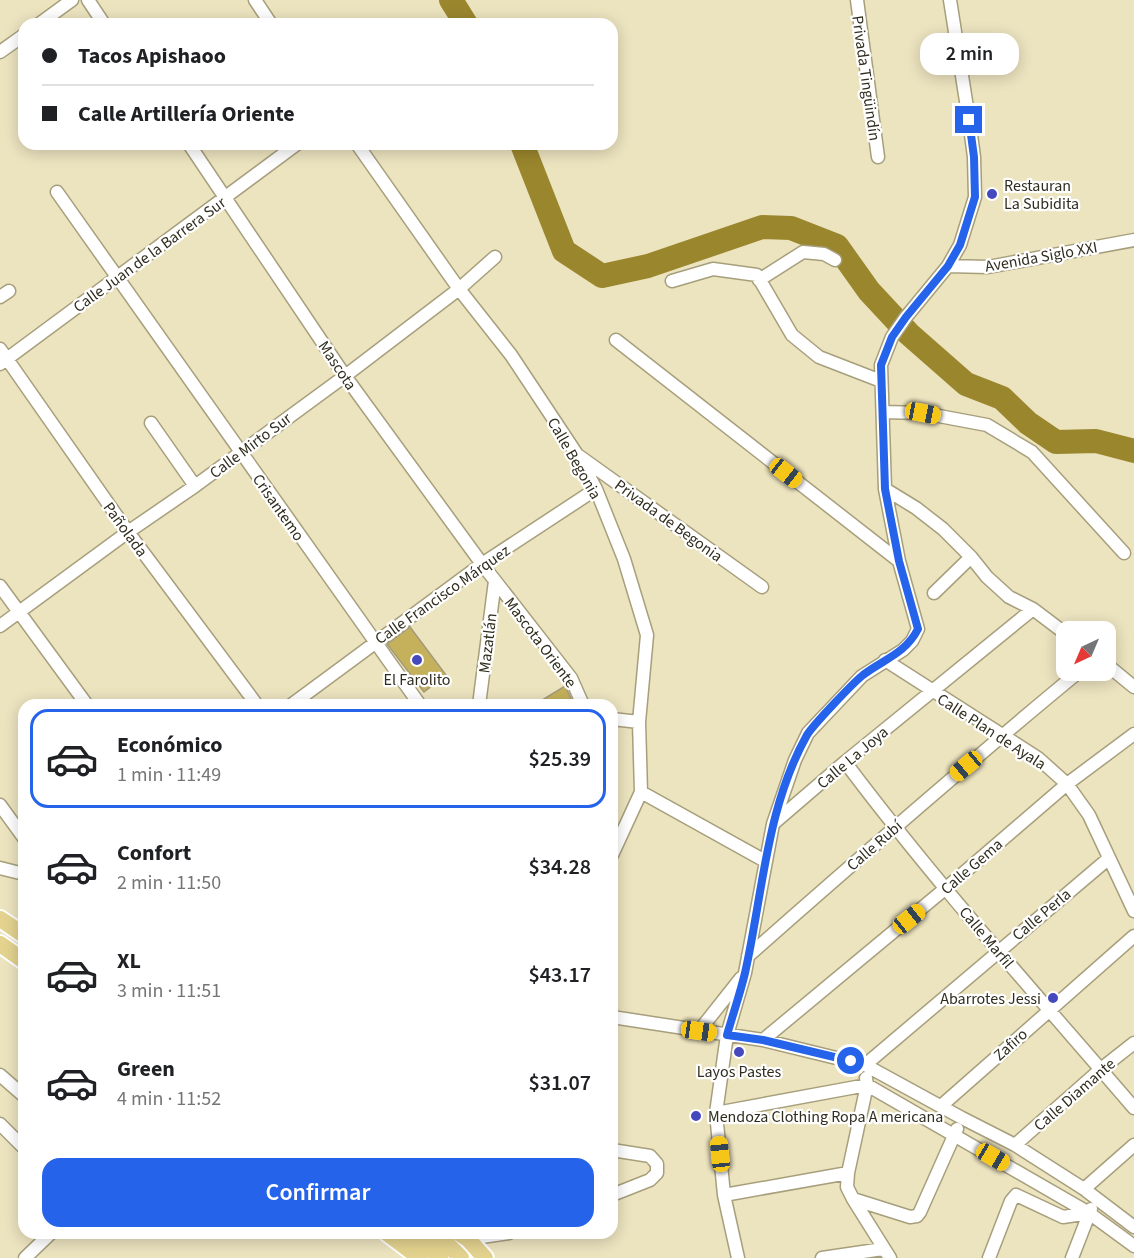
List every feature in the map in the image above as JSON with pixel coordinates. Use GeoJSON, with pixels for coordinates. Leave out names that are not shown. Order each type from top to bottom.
{"type":"FeatureCollection","features":[{"type":"Feature","properties":{"kind":"main road"},"geometry":{"type":"LineString","coordinates":[[0,919],[18,931]]}},
{"type":"Feature","properties":{"kind":"main road"},"geometry":{"type":"LineString","coordinates":[[0,945],[18,957]]}},
{"type":"Feature","properties":{"kind":"main road"},"geometry":{"type":"LineString","coordinates":[[395,1239],[420,1258]]}},
{"type":"Feature","properties":{"kind":"main road"},"geometry":{"type":"LineString","coordinates":[[417,1239],[440,1256]]}},
{"type":"Feature","properties":{"kind":"main road"},"geometry":{"type":"LineString","coordinates":[[442,1239],[461,1258]]}},
{"type":"Feature","properties":{"kind":"main road"},"geometry":{"type":"LineString","coordinates":[[467,1239],[485,1258]]}},
{"type":"Feature","properties":{"kind":"street"},"geometry":{"type":"LineString","coordinates":[[47,18],[72,0]]}},
{"type":"Feature","properties":{"kind":"street"},"geometry":{"type":"LineString","coordinates":[[88,0],[101,18]]}},
{"type":"Feature","properties":{"kind":"street"},"geometry":{"type":"LineString","coordinates":[[255,0],[267,18]]}},
{"type":"Feature","properties":{"kind":"street","name":"Privada Tingüindín"},"geometry":{"type":"LineString","coordinates":[[857,0],[878,157]]}},
{"type":"Feature","properties":{"kind":"street"},"geometry":{"type":"LineString","coordinates":[[738,1258],[724,1195],[716,1113],[727,1035],[745,973],[773,824],[795,760],[808,733],[862,676],[903,650],[912,641],[918,629],[899,561],[885,489],[881,365],[892,337],[948,266],[960,245],[975,197],[974,157],[950,0]]}},
{"type":"Feature","properties":{"kind":"street"},"geometry":{"type":"LineString","coordinates":[[0,52],[18,39]]}},
{"type":"Feature","properties":{"kind":"street","name":"Mascota"},"geometry":{"type":"LineString","coordinates":[[193,150],[345,376],[495,581]]}},
{"type":"Feature","properties":{"kind":"street","name":"Calle Juan de la Barrera Sur"},"geometry":{"type":"LineString","coordinates":[[2,357],[117,279],[289,150]]}},
{"type":"Feature","properties":{"kind":"street","name":"Calle Begonia"},"geometry":{"type":"LineString","coordinates":[[361,150],[459,289],[511,354],[576,453],[596,489],[624,559],[647,635],[639,722],[641,792],[618,842]]}},
{"type":"Feature","properties":{"kind":"street","name":"Crisantemo"},"geometry":{"type":"LineString","coordinates":[[57,192],[416,699]]}},
{"type":"Feature","properties":{"kind":"street","name":"Avenida Siglo XXI"},"geometry":{"type":"LineString","coordinates":[[948,266],[988,267],[1134,240]]}},
{"type":"Feature","properties":{"kind":"street"},"geometry":{"type":"LineString","coordinates":[[759,280],[803,252],[824,254],[835,260]]}},
{"type":"Feature","properties":{"kind":"street","name":"Calle Mirto Sur"},"geometry":{"type":"LineString","coordinates":[[0,626],[345,376],[459,289],[495,257]]}},
{"type":"Feature","properties":{"kind":"street"},"geometry":{"type":"LineString","coordinates":[[672,281],[713,269],[756,275],[792,335],[819,357],[881,381]]}},
{"type":"Feature","properties":{"kind":"street"},"geometry":{"type":"LineString","coordinates":[[616,340],[899,561]]}},
{"type":"Feature","properties":{"kind":"street","name":"Pañolada"},"geometry":{"type":"LineString","coordinates":[[2,357],[253,699]]}},
{"type":"Feature","properties":{"kind":"street"},"geometry":{"type":"LineString","coordinates":[[883,412],[923,413],[987,425],[996,430],[1032,452],[1124,554]]}},
{"type":"Feature","properties":{"kind":"street"},"geometry":{"type":"LineString","coordinates":[[151,423],[195,486]]}},
{"type":"Feature","properties":{"kind":"street","name":"Privada de Begonia"},"geometry":{"type":"LineString","coordinates":[[576,453],[762,587]]}},
{"type":"Feature","properties":{"kind":"street","name":"Calle Francisco Márquez"},"geometry":{"type":"LineString","coordinates":[[299,699],[482,564],[596,489]]}},
{"type":"Feature","properties":{"kind":"street"},"geometry":{"type":"LineString","coordinates":[[885,489],[916,508],[943,529],[987,577],[1009,597],[1033,609],[1056,626]]}},
{"type":"Feature","properties":{"kind":"street"},"geometry":{"type":"LineString","coordinates":[[933,594],[971,557]]}},
{"type":"Feature","properties":{"kind":"street","name":"Mazatlán"},"geometry":{"type":"LineString","coordinates":[[480,699],[495,581]]}},
{"type":"Feature","properties":{"kind":"street","name":"Mascota Oriente"},"geometry":{"type":"LineString","coordinates":[[495,581],[566,671],[581,699]]}},
{"type":"Feature","properties":{"kind":"street"},"geometry":{"type":"LineString","coordinates":[[0,586],[83,699]]}},
{"type":"Feature","properties":{"kind":"street","name":"Calle La Joya"},"geometry":{"type":"LineString","coordinates":[[773,824],[845,762],[1033,609]]}},
{"type":"Feature","properties":{"kind":"street","name":"Calle Plan de Ayala"},"geometry":{"type":"LineString","coordinates":[[885,660],[1038,758],[1067,784],[1089,815],[1134,911]]}},
{"type":"Feature","properties":{"kind":"street"},"geometry":{"type":"LineString","coordinates":[[1116,672],[1134,687]]}},
{"type":"Feature","properties":{"kind":"street","name":"Calle Rubí"},"geometry":{"type":"LineString","coordinates":[[748,956],[894,827],[1068,681]]}},
{"type":"Feature","properties":{"kind":"street"},"geometry":{"type":"LineString","coordinates":[[618,720],[639,722]]}},
{"type":"Feature","properties":{"kind":"street","name":"Calle Gema"},"geometry":{"type":"LineString","coordinates":[[763,1040],[1067,784],[1134,734]]}},
{"type":"Feature","properties":{"kind":"street","name":"Calle Marfil"},"geometry":{"type":"LineString","coordinates":[[845,762],[894,827],[997,951],[1134,1108]]}},
{"type":"Feature","properties":{"kind":"street"},"geometry":{"type":"LineString","coordinates":[[641,792],[765,861]]}},
{"type":"Feature","properties":{"kind":"street"},"geometry":{"type":"LineString","coordinates":[[0,805],[18,830]]}},
{"type":"Feature","properties":{"kind":"street","name":"Calle Perla"},"geometry":{"type":"LineString","coordinates":[[865,1065],[1108,859]]}},
{"type":"Feature","properties":{"kind":"street"},"geometry":{"type":"LineString","coordinates":[[0,868],[18,872]]}},
{"type":"Feature","properties":{"kind":"street","name":"Zafiro"},"geometry":{"type":"LineString","coordinates":[[941,1106],[1134,936]]}},
{"type":"Feature","properties":{"kind":"street"},"geometry":{"type":"LineString","coordinates":[[699,1031],[745,973]]}},
{"type":"Feature","properties":{"kind":"street"},"geometry":{"type":"LineString","coordinates":[[618,1021],[763,1040],[865,1065],[1015,1145],[1084,1189],[1134,1227]]}},
{"type":"Feature","properties":{"kind":"street","name":"Calle Diamante"},"geometry":{"type":"LineString","coordinates":[[1015,1145],[1134,1043]]}},
{"type":"Feature","properties":{"kind":"street"},"geometry":{"type":"LineString","coordinates":[[822,1258],[886,1253],[847,1187],[867,1085],[865,1065]]}},
{"type":"Feature","properties":{"kind":"street"},"geometry":{"type":"LineString","coordinates":[[0,1075],[18,1091]]}},
{"type":"Feature","properties":{"kind":"street"},"geometry":{"type":"LineString","coordinates":[[716,1113],[867,1085],[1089,1213],[1134,1246]]}},
{"type":"Feature","properties":{"kind":"street"},"geometry":{"type":"LineString","coordinates":[[853,1199],[909,1217],[917,1216],[962,1118]]}},
{"type":"Feature","properties":{"kind":"street"},"geometry":{"type":"LineString","coordinates":[[0,1124],[18,1142]]}},
{"type":"Feature","properties":{"kind":"street"},"geometry":{"type":"LineString","coordinates":[[618,1151],[650,1156],[657,1164],[657,1173],[650,1180],[618,1193]]}},
{"type":"Feature","properties":{"kind":"street"},"geometry":{"type":"LineString","coordinates":[[1084,1189],[1132,1152]]}},
{"type":"Feature","properties":{"kind":"street"},"geometry":{"type":"LineString","coordinates":[[724,1195],[848,1173]]}},
{"type":"Feature","properties":{"kind":"street"},"geometry":{"type":"LineString","coordinates":[[989,1258],[1011,1201],[1016,1195],[1023,1196],[1063,1217],[1089,1213]]}},
{"type":"Feature","properties":{"kind":"street"},"geometry":{"type":"LineString","coordinates":[[1072,1258],[1096,1198]]}},
{"type":"Feature","properties":{"kind":"street"},"geometry":{"type":"LineString","coordinates":[[25,1258],[45,1239]]}},
{"type":"Feature","properties":{"kind":"building","name":"El Farolito"},"geometry":{"type":"Polygon","coordinates":[[[410,627],[446,675],[424,692],[387,644],[410,627]]]}},
{"type":"Feature","properties":{"kind":"building"},"geometry":{"type":"Polygon","coordinates":[[[565,686],[571,699],[544,699],[565,686]]]}},
{"type":"Feature","properties":{"kind":"waterway"},"geometry":{"type":"LineString","coordinates":[[451,0],[462,18]]}},
{"type":"Feature","properties":{"kind":"waterway"},"geometry":{"type":"LineString","coordinates":[[524,150],[564,251],[602,276],[648,266],[762,227],[791,228],[837,246],[869,291],[909,334],[966,384],[1002,398],[1028,423],[1056,442],[1096,441],[1134,451]]}},
{"type":"Feature","properties":{"kind":"place","name":"Restauran La Subidita"},"geometry":{"type":"Point","coordinates":[992,194]}},
{"type":"Feature","properties":{"kind":"place","name":"El Farolito"},"geometry":{"type":"Point","coordinates":[417,660]}},
{"type":"Feature","properties":{"kind":"place","name":"Abarrotes Jessi"},"geometry":{"type":"Point","coordinates":[1053,998]}},
{"type":"Feature","properties":{"kind":"place","name":"Layos Pastes"},"geometry":{"type":"Point","coordinates":[739,1052]}},
{"type":"Feature","properties":{"kind":"place","name":"Mendoza Clothing Ropa A mericana"},"geometry":{"type":"Point","coordinates":[696,1116]}},
{"type":"Feature","properties":{"kind":"route"},"geometry":{"type":"LineString","coordinates":[[851,1061],[763,1040],[727,1035],[745,973],[773,824],[795,760],[808,733],[862,676],[903,650],[912,641],[918,629],[899,561],[885,489],[881,365],[892,337],[948,266],[960,245],[975,197],[974,157],[969,120]]}}]}
